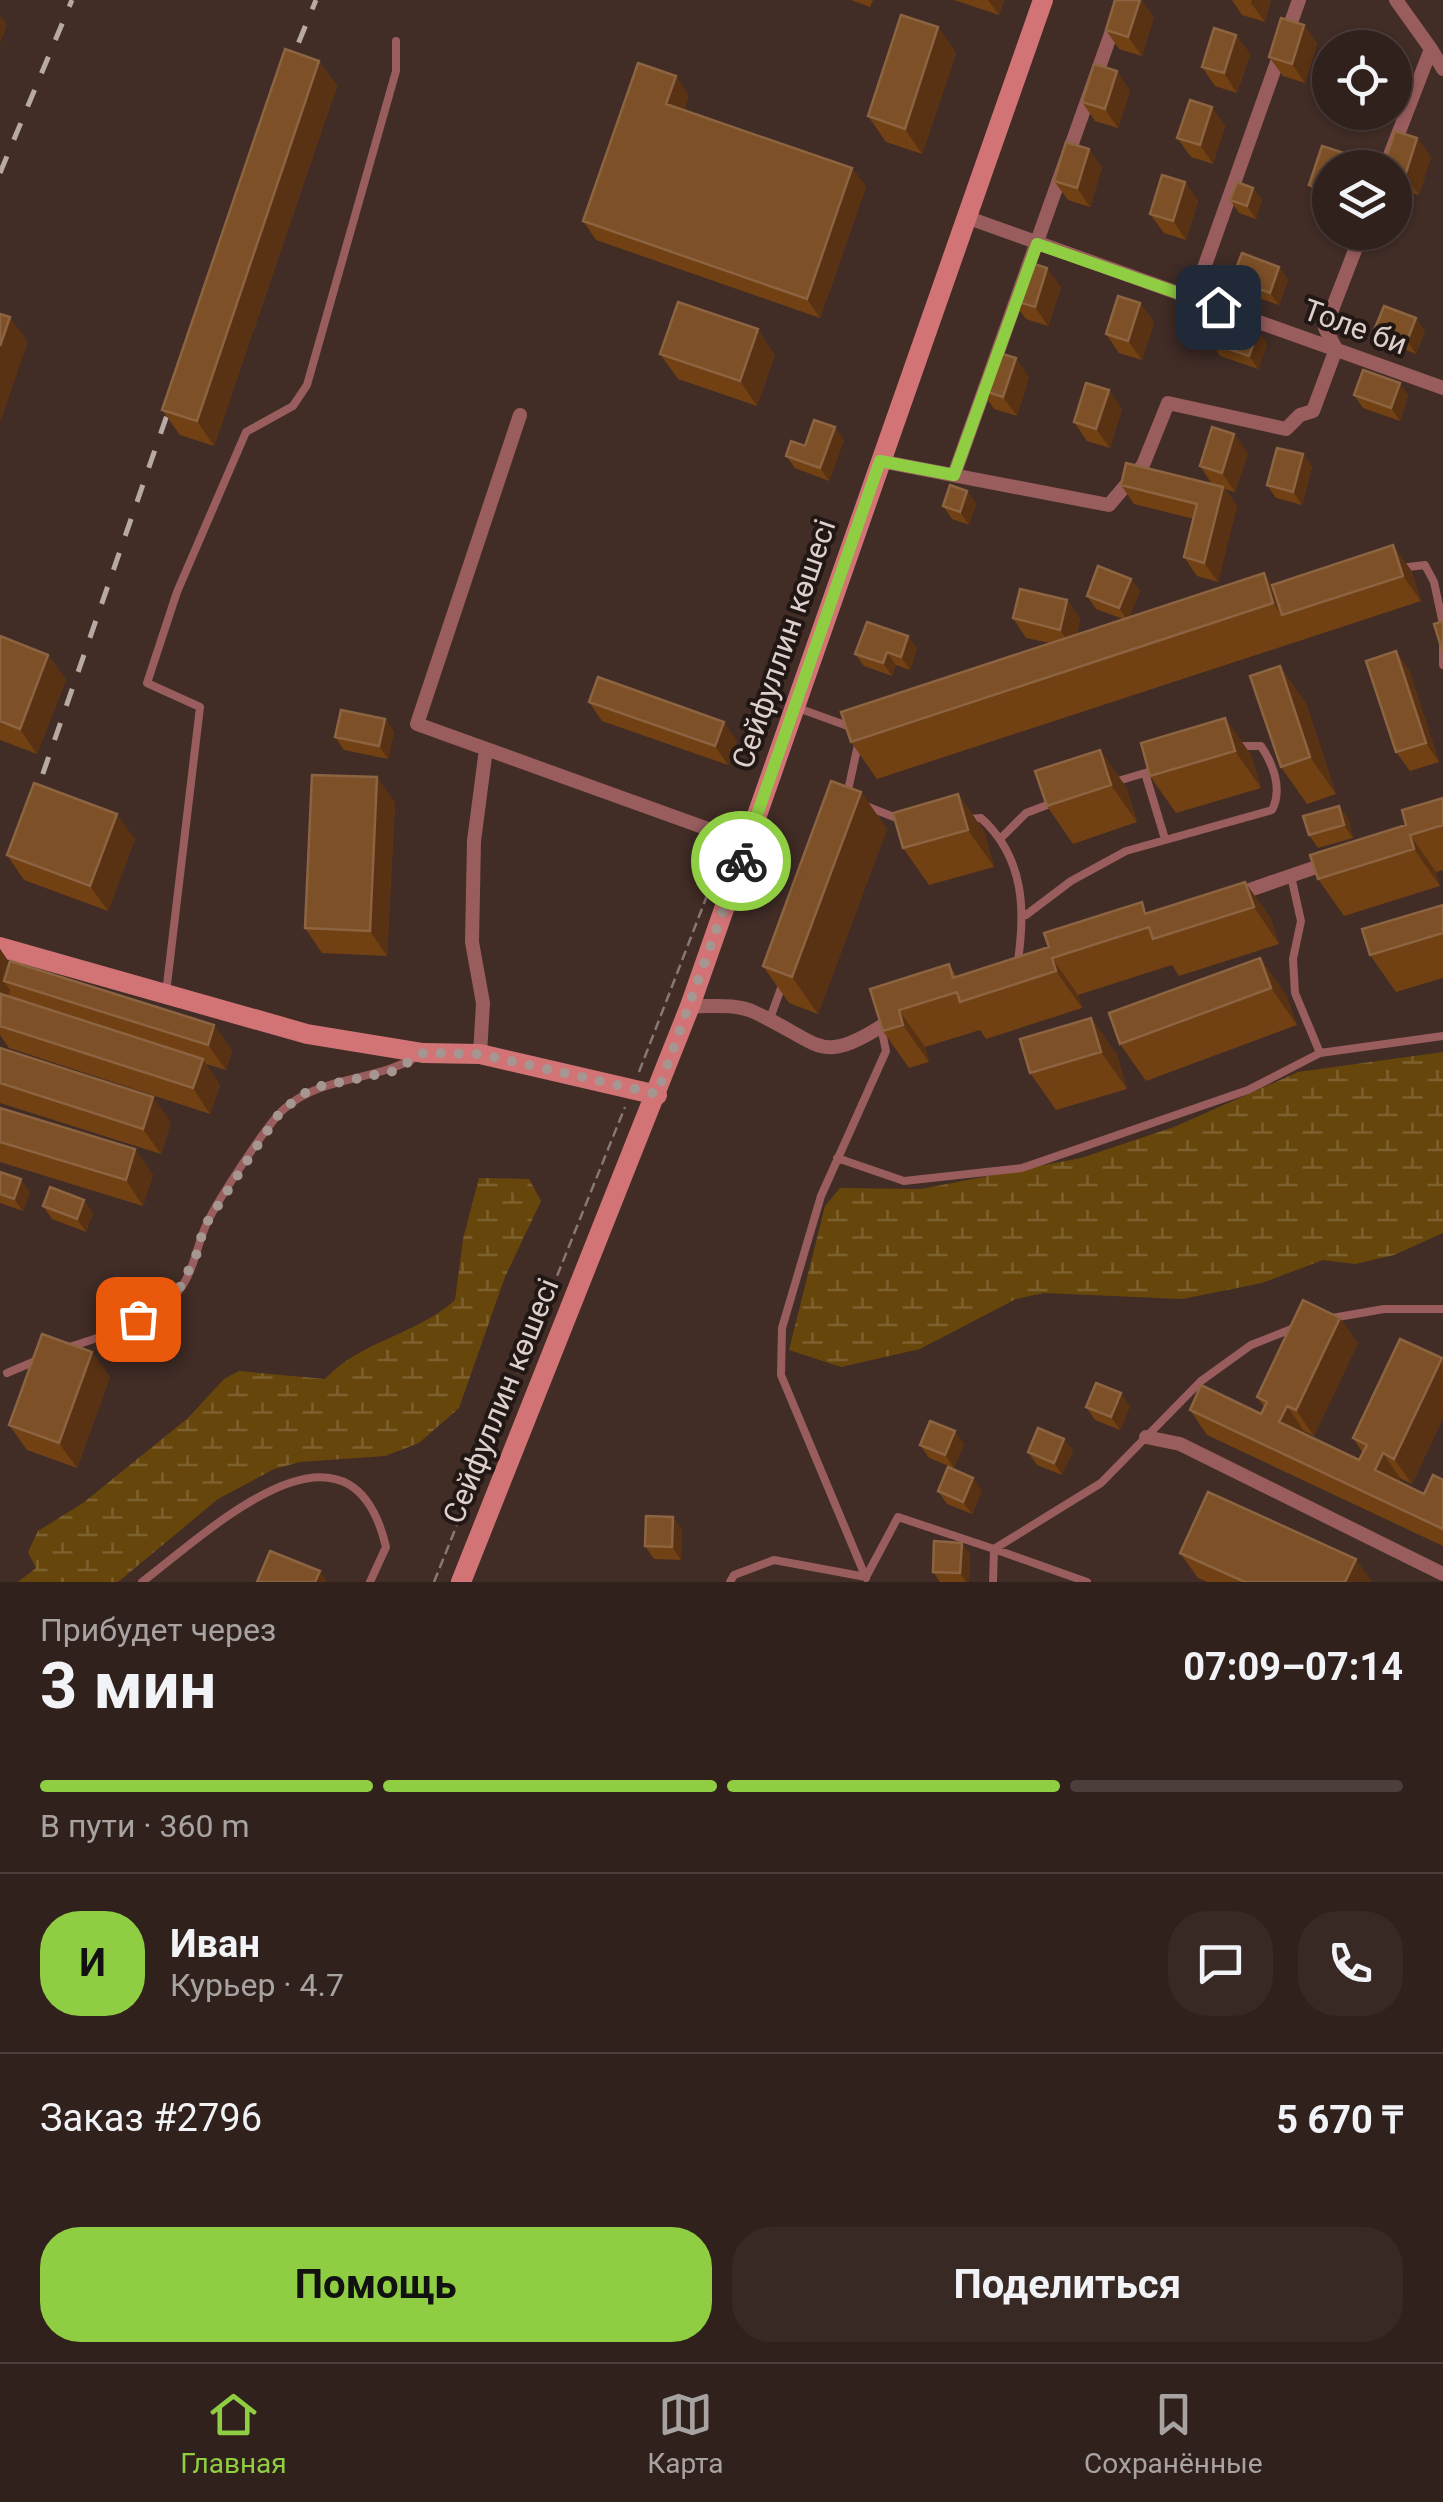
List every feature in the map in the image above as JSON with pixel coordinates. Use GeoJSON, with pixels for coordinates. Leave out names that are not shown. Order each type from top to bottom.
{"type":"FeatureCollection","features":[{"type":"Feature","properties":{"kind":"main road","name":"Сейфуллин көшесі"},"geometry":{"type":"LineString","coordinates":[[461,1582],[690,1006],[1042,0]]}},
{"type":"Feature","properties":{"kind":"main road"},"geometry":{"type":"LineString","coordinates":[[0,947],[24,965],[307,1034],[423,1053],[480,1054],[657,1094]]}},
{"type":"Feature","properties":{"kind":"street"},"geometry":{"type":"LineString","coordinates":[[954,475],[1122,0]]}},
{"type":"Feature","properties":{"kind":"street"},"geometry":{"type":"LineString","coordinates":[[1193,298],[1299,0]]}},
{"type":"Feature","properties":{"kind":"street"},"geometry":{"type":"LineString","coordinates":[[1396,0],[1437,52],[1443,70]]}},
{"type":"Feature","properties":{"kind":"street"},"geometry":{"type":"LineString","coordinates":[[1394,150],[1437,52]]}},
{"type":"Feature","properties":{"kind":"street","name":"Толе би"},"geometry":{"type":"LineString","coordinates":[[966,216],[1443,388]]}},
{"type":"Feature","properties":{"kind":"street"},"geometry":{"type":"LineString","coordinates":[[880,461],[1109,506],[1143,465],[1168,403],[1286,429],[1313,411],[1336,349],[1325,328],[1355,250]]}},
{"type":"Feature","properties":{"kind":"street"},"geometry":{"type":"LineString","coordinates":[[520,415],[417,724],[747,843]]}},
{"type":"Feature","properties":{"kind":"street"},"geometry":{"type":"LineString","coordinates":[[480,1054],[483,1003],[472,942],[474,842],[486,750]]}},
{"type":"Feature","properties":{"kind":"street"},"geometry":{"type":"LineString","coordinates":[[1212,902],[1342,858]]}},
{"type":"Feature","properties":{"kind":"street"},"geometry":{"type":"LineString","coordinates":[[1002,972],[1035,961]]}},
{"type":"Feature","properties":{"kind":"street"},"geometry":{"type":"LineString","coordinates":[[690,1006],[740,1008],[813,1047],[834,1050],[908,1009]]}},
{"type":"Feature","properties":{"kind":"street"},"geometry":{"type":"LineString","coordinates":[[1146,1437],[1180,1444],[1443,1574]]}},
{"type":"Feature","properties":{"kind":"lane"},"geometry":{"type":"LineString","coordinates":[[165,997],[200,707],[147,683],[177,592],[246,432],[293,406],[307,385],[382,126],[396,71],[396,41]]}},
{"type":"Feature","properties":{"kind":"lane"},"geometry":{"type":"LineString","coordinates":[[1384,572],[1425,565],[1434,582],[1443,628],[1443,666]]}},
{"type":"Feature","properties":{"kind":"lane"},"geometry":{"type":"LineString","coordinates":[[794,706],[861,730],[843,811]]}},
{"type":"Feature","properties":{"kind":"lane"},"geometry":{"type":"LineString","coordinates":[[1026,915],[1071,881],[1112,859],[1165,839],[1272,810],[1278,800],[1275,778],[1261,746],[1224,748]]}},
{"type":"Feature","properties":{"kind":"lane"},"geometry":{"type":"LineString","coordinates":[[1091,788],[1161,768]]}},
{"type":"Feature","properties":{"kind":"lane"},"geometry":{"type":"LineString","coordinates":[[1145,773],[1165,839]]}},
{"type":"Feature","properties":{"kind":"lane"},"geometry":{"type":"LineString","coordinates":[[846,796],[904,821],[923,821]]}},
{"type":"Feature","properties":{"kind":"lane"},"geometry":{"type":"LineString","coordinates":[[1002,837],[1026,813],[1058,801]]}},
{"type":"Feature","properties":{"kind":"lane"},"geometry":{"type":"LineString","coordinates":[[962,820],[981,818],[1002,837],[1026,915],[1018,966]]}},
{"type":"Feature","properties":{"kind":"lane"},"geometry":{"type":"LineString","coordinates":[[1291,876],[1300,921],[1293,959],[1294,993],[1320,1052]]}},
{"type":"Feature","properties":{"kind":"lane"},"geometry":{"type":"LineString","coordinates":[[769,1021],[787,971]]}},
{"type":"Feature","properties":{"kind":"lane"},"geometry":{"type":"LineString","coordinates":[[865,1580],[781,1375],[782,1328],[821,1196],[886,1051],[881,1027]]}},
{"type":"Feature","properties":{"kind":"lane"},"geometry":{"type":"LineString","coordinates":[[837,1158],[904,1180],[1022,1168],[1248,1090],[1320,1052],[1443,1036]]}},
{"type":"Feature","properties":{"kind":"lane"},"geometry":{"type":"LineString","coordinates":[[7,1373],[106,1336],[177,1293],[196,1256],[204,1227],[281,1111],[312,1088],[394,1071],[423,1053]]}},
{"type":"Feature","properties":{"kind":"lane"},"geometry":{"type":"LineString","coordinates":[[994,1549],[1101,1483],[1201,1381],[1250,1345],[1312,1321],[1384,1309],[1443,1309]]}},
{"type":"Feature","properties":{"kind":"lane"},"geometry":{"type":"LineString","coordinates":[[142,1582],[256,1496],[282,1482],[321,1476],[355,1488],[377,1514],[386,1547],[370,1582]]}},
{"type":"Feature","properties":{"kind":"lane"},"geometry":{"type":"LineString","coordinates":[[865,1580],[898,1516],[1087,1582]]}},
{"type":"Feature","properties":{"kind":"lane"},"geometry":{"type":"LineString","coordinates":[[993,1582],[994,1549]]}},
{"type":"Feature","properties":{"kind":"lane"},"geometry":{"type":"LineString","coordinates":[[730,1582],[734,1575],[774,1560],[865,1580]]}},
{"type":"Feature","properties":{"kind":"path"},"geometry":{"type":"LineString","coordinates":[[434,1582],[709,891]]}},
{"type":"Feature","properties":{"kind":"green space"},"geometry":{"type":"Polygon","coordinates":[[[1443,1052],[1443,1233],[1394,1255],[1355,1264],[1323,1260],[1262,1283],[1182,1299],[1044,1293],[1016,1299],[920,1349],[841,1367],[789,1350],[825,1206],[840,1188],[921,1189],[1081,1158],[1174,1127],[1298,1072],[1443,1052]]]}},
{"type":"Feature","properties":{"kind":"green space"},"geometry":{"type":"Polygon","coordinates":[[[479,1178],[529,1179],[541,1201],[505,1277],[459,1408],[419,1443],[385,1456],[300,1462],[274,1469],[218,1499],[118,1582],[18,1582],[36,1568],[28,1552],[38,1531],[83,1503],[188,1418],[224,1379],[239,1371],[325,1379],[355,1356],[423,1322],[455,1300],[463,1239],[479,1178]]]}},
{"type":"Feature","properties":{"kind":"building"},"geometry":{"type":"Polygon","coordinates":[[[1115,0],[1140,0],[1128,37],[1106,30],[1115,0]]]}},
{"type":"Feature","properties":{"kind":"building"},"geometry":{"type":"Polygon","coordinates":[[[901,15],[938,27],[905,129],[868,116],[901,15]]]}},
{"type":"Feature","properties":{"kind":"building"},"geometry":{"type":"Polygon","coordinates":[[[1281,18],[1304,25],[1292,64],[1269,57],[1281,18]]]}},
{"type":"Feature","properties":{"kind":"building"},"geometry":{"type":"Polygon","coordinates":[[[1214,28],[1236,35],[1224,73],[1202,67],[1214,28]]]}},
{"type":"Feature","properties":{"kind":"building"},"geometry":{"type":"Polygon","coordinates":[[[285,49],[319,61],[197,421],[162,410],[285,49]]]}},
{"type":"Feature","properties":{"kind":"building"},"geometry":{"type":"Polygon","coordinates":[[[638,63],[676,76],[666,104],[852,168],[807,299],[583,221],[638,63]]]}},
{"type":"Feature","properties":{"kind":"building"},"geometry":{"type":"Polygon","coordinates":[[[1094,64],[1117,71],[1105,109],[1082,102],[1094,64]]]}},
{"type":"Feature","properties":{"kind":"building"},"geometry":{"type":"Polygon","coordinates":[[[1190,100],[1212,107],[1200,145],[1177,138],[1190,100]]]}},
{"type":"Feature","properties":{"kind":"building"},"geometry":{"type":"Polygon","coordinates":[[[1395,131],[1417,138],[1412,154],[1412,150],[1389,150],[1395,131]]]}},
{"type":"Feature","properties":{"kind":"building"},"geometry":{"type":"Polygon","coordinates":[[[1066,142],[1089,149],[1077,188],[1054,181],[1066,142]]]}},
{"type":"Feature","properties":{"kind":"building"},"geometry":{"type":"Polygon","coordinates":[[[1162,175],[1185,182],[1173,221],[1150,214],[1162,175]]]}},
{"type":"Feature","properties":{"kind":"building"},"geometry":{"type":"Polygon","coordinates":[[[1237,182],[1253,188],[1247,206],[1230,200],[1237,182]]]}},
{"type":"Feature","properties":{"kind":"building"},"geometry":{"type":"Polygon","coordinates":[[[1242,253],[1279,267],[1270,293],[1232,279],[1242,253]]]}},
{"type":"Feature","properties":{"kind":"building"},"geometry":{"type":"Polygon","coordinates":[[[1025,261],[1047,268],[1035,307],[1012,300],[1025,261]]]}},
{"type":"Feature","properties":{"kind":"building"},"geometry":{"type":"Polygon","coordinates":[[[1118,296],[1140,303],[1128,341],[1106,334],[1118,296]]]}},
{"type":"Feature","properties":{"kind":"building"},"geometry":{"type":"Polygon","coordinates":[[[678,302],[758,329],[740,381],[660,354],[678,302]]]}},
{"type":"Feature","properties":{"kind":"building"},"geometry":{"type":"Polygon","coordinates":[[[1384,306],[1416,318],[1407,341],[1375,328],[1384,306]]]}},
{"type":"Feature","properties":{"kind":"building"},"geometry":{"type":"Polygon","coordinates":[[[0,314],[10,317],[0,346],[0,314]]]}},
{"type":"Feature","properties":{"kind":"building"},"geometry":{"type":"Polygon","coordinates":[[[1220,319],[1258,332],[1249,356],[1211,343],[1220,319]]]}},
{"type":"Feature","properties":{"kind":"building"},"geometry":{"type":"Polygon","coordinates":[[[993,351],[1016,358],[1003,397],[981,390],[993,351]]]}},
{"type":"Feature","properties":{"kind":"building"},"geometry":{"type":"Polygon","coordinates":[[[1363,370],[1400,383],[1391,408],[1354,395],[1363,370]]]}},
{"type":"Feature","properties":{"kind":"building"},"geometry":{"type":"Polygon","coordinates":[[[1086,383],[1109,390],[1096,429],[1074,422],[1086,383]]]}},
{"type":"Feature","properties":{"kind":"building"},"geometry":{"type":"Polygon","coordinates":[[[814,420],[835,427],[820,468],[786,456],[791,441],[805,446],[814,420]]]}},
{"type":"Feature","properties":{"kind":"building"},"geometry":{"type":"Polygon","coordinates":[[[1212,427],[1234,434],[1222,473],[1200,466],[1212,427]]]}},
{"type":"Feature","properties":{"kind":"building"},"geometry":{"type":"Polygon","coordinates":[[[1277,448],[1303,454],[1293,492],[1267,485],[1277,448]]]}},
{"type":"Feature","properties":{"kind":"building"},"geometry":{"type":"Polygon","coordinates":[[[1126,463],[1223,487],[1204,563],[1184,557],[1197,504],[1121,485],[1126,463]]]}},
{"type":"Feature","properties":{"kind":"building"},"geometry":{"type":"Polygon","coordinates":[[[950,485],[967,491],[960,512],[943,506],[950,485]]]}},
{"type":"Feature","properties":{"kind":"building"},"geometry":{"type":"Polygon","coordinates":[[[1393,545],[1403,576],[1282,615],[1272,585],[1393,545]]]}},
{"type":"Feature","properties":{"kind":"building"},"geometry":{"type":"Polygon","coordinates":[[[1098,566],[1131,579],[1119,608],[1087,596],[1098,566]]]}},
{"type":"Feature","properties":{"kind":"building"},"geometry":{"type":"Polygon","coordinates":[[[1264,573],[1273,603],[851,742],[841,712],[1264,573]]]}},
{"type":"Feature","properties":{"kind":"building"},"geometry":{"type":"Polygon","coordinates":[[[1020,589],[1067,600],[1060,630],[1013,618],[1020,589]]]}},
{"type":"Feature","properties":{"kind":"building"},"geometry":{"type":"Polygon","coordinates":[[[1443,621],[1443,653],[1434,624],[1443,621]]]}},
{"type":"Feature","properties":{"kind":"building"},"geometry":{"type":"Polygon","coordinates":[[[867,622],[908,636],[901,657],[887,652],[883,663],[855,654],[867,622]]]}},
{"type":"Feature","properties":{"kind":"building"},"geometry":{"type":"Polygon","coordinates":[[[0,636],[48,655],[20,729],[0,721],[0,636]]]}},
{"type":"Feature","properties":{"kind":"building"},"geometry":{"type":"Polygon","coordinates":[[[1396,651],[1426,743],[1396,752],[1366,661],[1396,651]]]}},
{"type":"Feature","properties":{"kind":"building"},"geometry":{"type":"Polygon","coordinates":[[[1280,666],[1310,757],[1281,767],[1250,676],[1280,666]]]}},
{"type":"Feature","properties":{"kind":"building"},"geometry":{"type":"Polygon","coordinates":[[[598,677],[724,722],[715,746],[589,702],[598,677]]]}},
{"type":"Feature","properties":{"kind":"building"},"geometry":{"type":"Polygon","coordinates":[[[341,710],[385,719],[379,746],[335,737],[341,710]]]}},
{"type":"Feature","properties":{"kind":"building"},"geometry":{"type":"Polygon","coordinates":[[[1225,718],[1235,751],[1150,776],[1141,743],[1225,718]]]}},
{"type":"Feature","properties":{"kind":"building"},"geometry":{"type":"Polygon","coordinates":[[[1100,750],[1111,785],[1047,806],[1035,771],[1100,750]]]}},
{"type":"Feature","properties":{"kind":"building"},"geometry":{"type":"Polygon","coordinates":[[[312,775],[377,777],[370,931],[305,928],[312,775]]]}},
{"type":"Feature","properties":{"kind":"building"},"geometry":{"type":"Polygon","coordinates":[[[831,781],[861,792],[792,977],[763,966],[831,781]]]}},
{"type":"Feature","properties":{"kind":"building"},"geometry":{"type":"Polygon","coordinates":[[[34,783],[117,814],[90,886],[7,855],[34,783]]]}},
{"type":"Feature","properties":{"kind":"building"},"geometry":{"type":"Polygon","coordinates":[[[958,794],[968,830],[903,848],[893,813],[958,794]]]}},
{"type":"Feature","properties":{"kind":"building"},"geometry":{"type":"Polygon","coordinates":[[[1443,798],[1443,825],[1410,835],[1414,849],[1318,879],[1310,855],[1406,825],[1402,810],[1443,798]]]}},
{"type":"Feature","properties":{"kind":"building"},"geometry":{"type":"Polygon","coordinates":[[[1339,806],[1344,825],[1309,835],[1303,816],[1339,806]]]}},
{"type":"Feature","properties":{"kind":"building"},"geometry":{"type":"Polygon","coordinates":[[[1245,882],[1254,907],[1153,939],[1149,927],[1052,958],[1056,971],[960,1002],[957,992],[899,1010],[903,1025],[883,1031],[870,989],[949,964],[953,978],[1049,947],[1044,933],[1142,902],[1145,914],[1245,882]]]}},
{"type":"Feature","properties":{"kind":"building"},"geometry":{"type":"Polygon","coordinates":[[[1443,905],[1443,933],[1370,955],[1362,929],[1443,905]]]}},
{"type":"Feature","properties":{"kind":"building"},"geometry":{"type":"Polygon","coordinates":[[[1260,958],[1271,988],[1120,1044],[1109,1013],[1260,958]]]}},
{"type":"Feature","properties":{"kind":"building"},"geometry":{"type":"Polygon","coordinates":[[[10,961],[214,1025],[208,1045],[4,981],[10,961]]]}},
{"type":"Feature","properties":{"kind":"building"},"geometry":{"type":"Polygon","coordinates":[[[1,994],[203,1059],[193,1088],[0,1026],[1,994]]]}},
{"type":"Feature","properties":{"kind":"building"},"geometry":{"type":"Polygon","coordinates":[[[1091,1018],[1101,1052],[1030,1073],[1020,1039],[1091,1018]]]}},
{"type":"Feature","properties":{"kind":"building"},"geometry":{"type":"Polygon","coordinates":[[[0,1048],[153,1097],[143,1129],[0,1083],[0,1048]]]}},
{"type":"Feature","properties":{"kind":"building"},"geometry":{"type":"Polygon","coordinates":[[[0,1108],[135,1149],[126,1180],[0,1142],[0,1108]]]}},
{"type":"Feature","properties":{"kind":"building"},"geometry":{"type":"Polygon","coordinates":[[[0,1172],[21,1179],[14,1199],[0,1194],[0,1172]]]}},
{"type":"Feature","properties":{"kind":"building"},"geometry":{"type":"Polygon","coordinates":[[[50,1187],[84,1200],[77,1219],[43,1206],[50,1187]]]}},
{"type":"Feature","properties":{"kind":"building"},"geometry":{"type":"Polygon","coordinates":[[[1303,1300],[1340,1318],[1296,1410],[1287,1406],[1279,1422],[1359,1460],[1367,1445],[1353,1438],[1400,1339],[1442,1358],[1394,1459],[1383,1453],[1375,1470],[1424,1494],[1433,1475],[1443,1480],[1443,1529],[1190,1410],[1201,1385],[1261,1414],[1267,1402],[1257,1397],[1303,1300]]]}},
{"type":"Feature","properties":{"kind":"building"},"geometry":{"type":"Polygon","coordinates":[[[42,1334],[92,1352],[59,1443],[9,1425],[42,1334]]]}},
{"type":"Feature","properties":{"kind":"building"},"geometry":{"type":"Polygon","coordinates":[[[1096,1383],[1121,1393],[1111,1417],[1086,1407],[1096,1383]]]}},
{"type":"Feature","properties":{"kind":"building"},"geometry":{"type":"Polygon","coordinates":[[[930,1421],[955,1431],[945,1455],[920,1445],[930,1421]]]}},
{"type":"Feature","properties":{"kind":"building"},"geometry":{"type":"Polygon","coordinates":[[[1038,1428],[1064,1439],[1054,1463],[1028,1452],[1038,1428]]]}},
{"type":"Feature","properties":{"kind":"building"},"geometry":{"type":"Polygon","coordinates":[[[948,1467],[973,1478],[963,1502],[938,1491],[948,1467]]]}},
{"type":"Feature","properties":{"kind":"building"},"geometry":{"type":"Polygon","coordinates":[[[1208,1492],[1356,1559],[1345,1582],[1245,1582],[1180,1553],[1208,1492]]]}},
{"type":"Feature","properties":{"kind":"building"},"geometry":{"type":"Polygon","coordinates":[[[646,1516],[673,1517],[672,1547],[645,1546],[646,1516]]]}},
{"type":"Feature","properties":{"kind":"building"},"geometry":{"type":"Polygon","coordinates":[[[934,1541],[962,1543],[960,1573],[933,1572],[934,1541]]]}},
{"type":"Feature","properties":{"kind":"building"},"geometry":{"type":"Polygon","coordinates":[[[270,1551],[320,1571],[315,1582],[257,1582],[270,1551]]]}},
{"type":"Feature","properties":{"kind":"railway"},"geometry":{"type":"LineString","coordinates":[[0,173],[72,0]]}},
{"type":"Feature","properties":{"kind":"railway"},"geometry":{"type":"LineString","coordinates":[[285,76],[316,0]]}},
{"type":"Feature","properties":{"kind":"railway"},"geometry":{"type":"LineString","coordinates":[[31,808],[175,392]]}},
{"type":"Feature","properties":{"kind":"way so far"},"geometry":{"type":"LineString","coordinates":[[138,1319],[177,1293],[196,1256],[204,1227],[251,1155],[281,1111],[312,1088],[394,1071],[423,1053],[480,1054],[657,1094],[741,861]]}},
{"type":"Feature","properties":{"kind":"route"},"geometry":{"type":"LineString","coordinates":[[741,861],[880,461],[954,475],[1037,244],[1218,307]]}}]}
